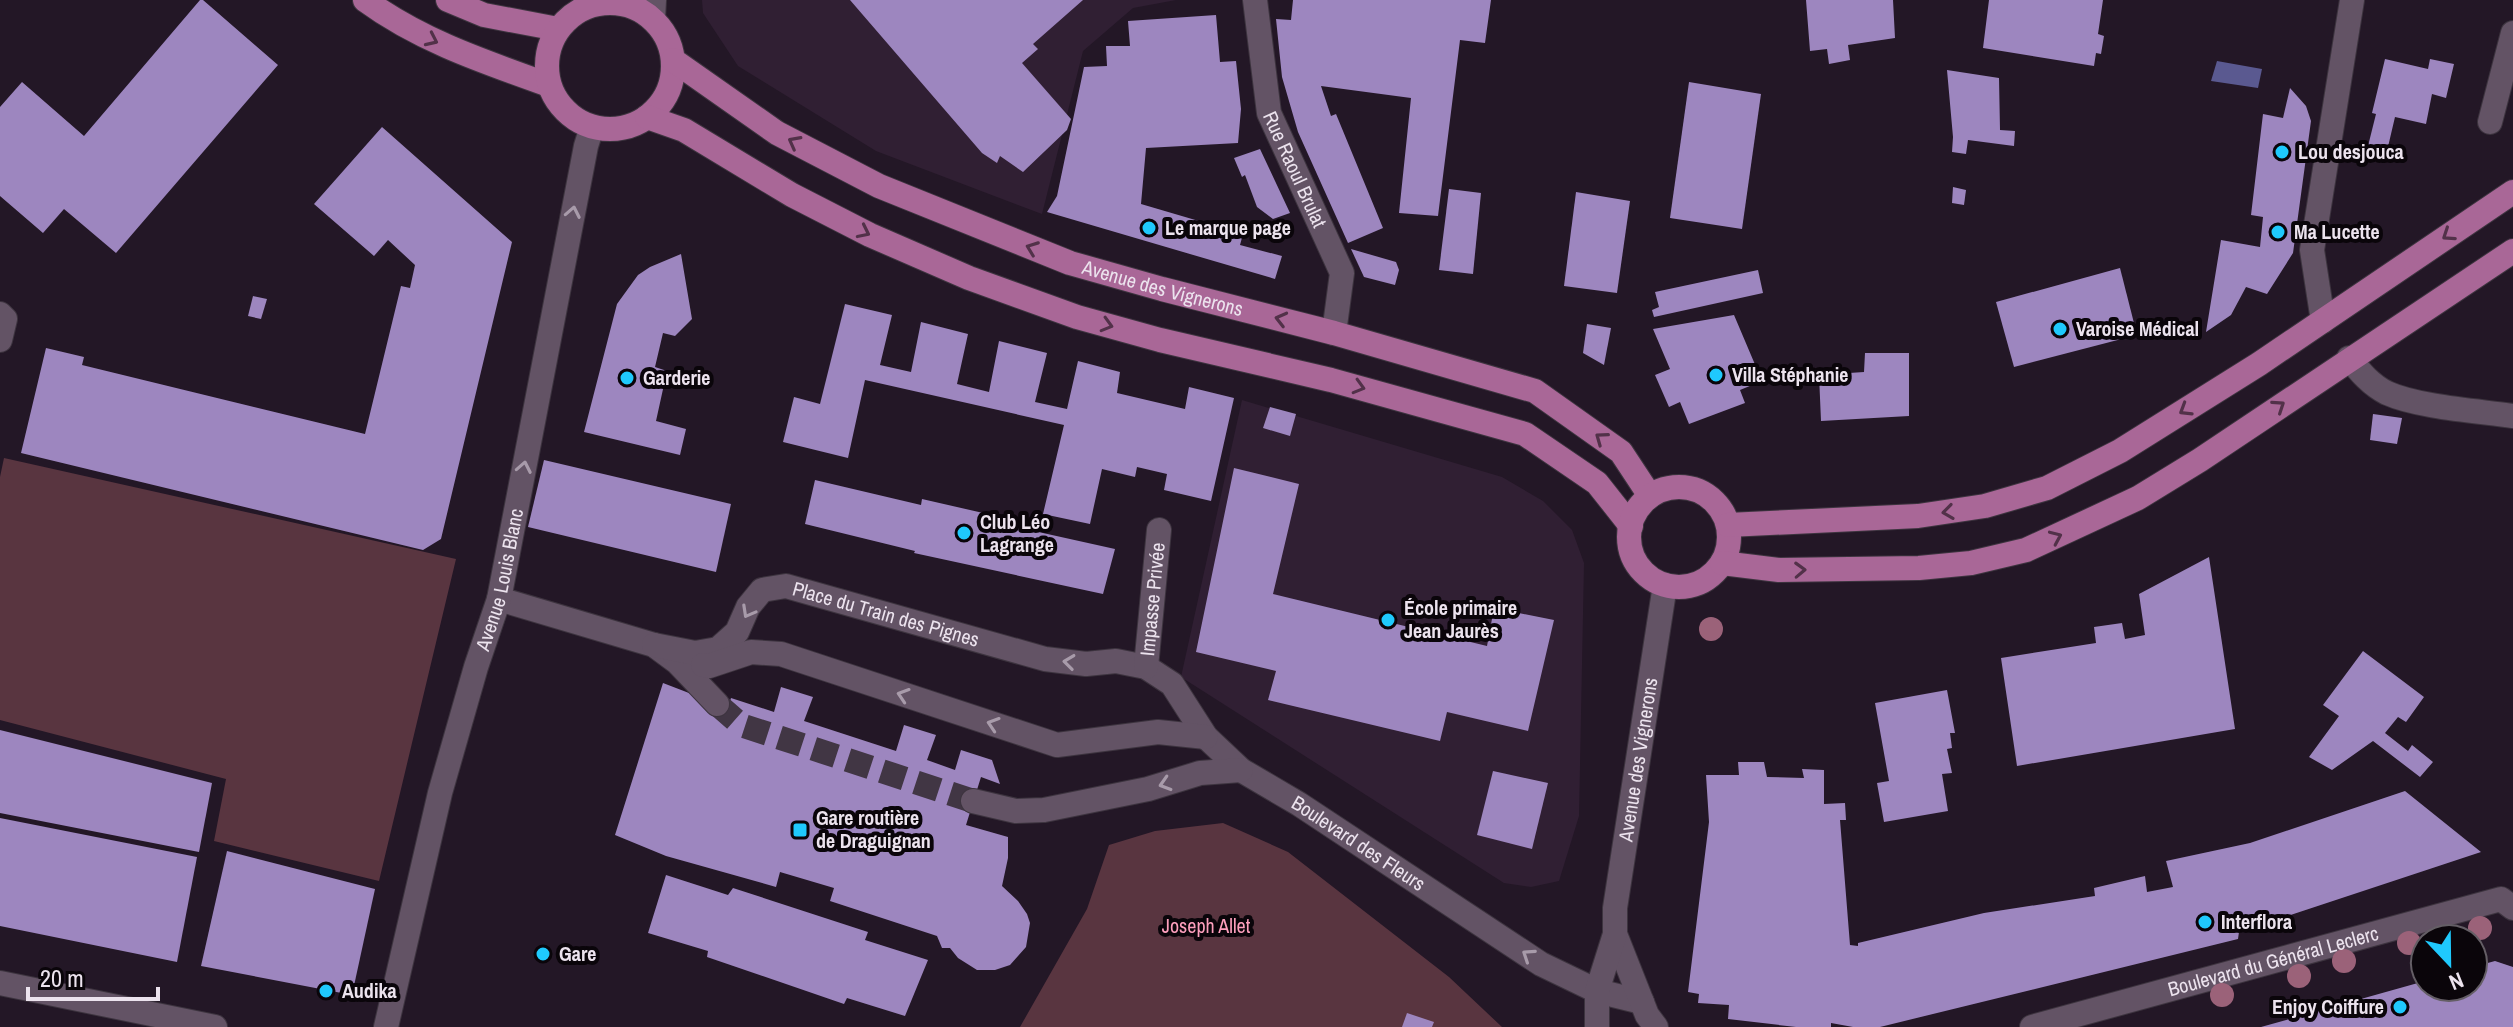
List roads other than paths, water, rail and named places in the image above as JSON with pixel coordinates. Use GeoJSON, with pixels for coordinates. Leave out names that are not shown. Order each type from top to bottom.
{"type":"FeatureCollection","features":[{"type":"Feature","properties":{"kind":"main road"},"geometry":{"type":"LineString","coordinates":[[365,0],[420,35],[549,85]]}},
{"type":"Feature","properties":{"kind":"main road"},"geometry":{"type":"LineString","coordinates":[[448,0],[484,15],[558,29]]}},
{"type":"Feature","properties":{"kind":"main road"},"geometry":{"type":"LineString","coordinates":[[604,1],[654,10],[670,45],[673,60],[672,81],[663,101],[647,117],[630,125],[612,129],[592,127],[578,121],[556,100],[549,85],[546,65],[549,46],[558,29],[578,10],[604,1]]}},
{"type":"Feature","properties":{"kind":"main road","name":"Avenue des Vignerons"},"geometry":{"type":"LineString","coordinates":[[673,60],[777,133],[879,186],[1070,263],[1334,333],[1535,391],[1621,452],[1650,496]]}},
{"type":"Feature","properties":{"kind":"main road"},"geometry":{"type":"LineString","coordinates":[[647,117],[684,130],[792,195],[870,235],[982,283],[1077,317],[1331,380],[1525,434],[1597,483],[1631,526]]}},
{"type":"Feature","properties":{"kind":"main road"},"geometry":{"type":"LineString","coordinates":[[1728,525],[1918,516],[1985,506],[2047,488],[2120,451],[2323,321],[2513,192]]}},
{"type":"Feature","properties":{"kind":"main road"},"geometry":{"type":"LineString","coordinates":[[1722,563],[1779,570],[1919,568],[1971,563],[2026,550],[2138,498],[2200,460],[2513,251]]}},
{"type":"Feature","properties":{"kind":"main road"},"geometry":{"type":"LineString","coordinates":[[1681,487],[1711,498],[1722,510],[1728,525],[1728,551],[1712,576],[1698,584],[1681,587],[1665,585],[1648,576],[1636,562],[1630,545],[1631,526],[1638,509],[1650,496],[1665,489],[1681,487]]}},
{"type":"Feature","properties":{"kind":"street","name":"Rue Raoul Brulat"},"geometry":{"type":"LineString","coordinates":[[1255,0],[1269,113],[1342,273],[1334,333]]}},
{"type":"Feature","properties":{"kind":"street"},"geometry":{"type":"LineString","coordinates":[[2323,321],[2312,250],[2352,0]]}},
{"type":"Feature","properties":{"kind":"street"},"geometry":{"type":"LineString","coordinates":[[2490,122],[2513,33]]}},
{"type":"Feature","properties":{"kind":"street","name":"Avenue Louis Blanc"},"geometry":{"type":"LineString","coordinates":[[386,1027],[440,793],[499,599],[583,159],[592,127]]}},
{"type":"Feature","properties":{"kind":"street"},"geometry":{"type":"LineString","coordinates":[[0,314],[5,319],[0,340]]}},
{"type":"Feature","properties":{"kind":"street"},"geometry":{"type":"LineString","coordinates":[[2349,358],[2366,379],[2386,392],[2406,399],[2513,416]]}},
{"type":"Feature","properties":{"kind":"street","name":"Impasse Privée"},"geometry":{"type":"LineString","coordinates":[[1146,667],[1159,530]]}},
{"type":"Feature","properties":{"kind":"street","name":"Avenue des Vignerons"},"geometry":{"type":"LineString","coordinates":[[1597,1027],[1597,991],[1615,934],[1615,908],[1665,585]]}},
{"type":"Feature","properties":{"kind":"street","name":"Place du Train des Pignes"},"geometry":{"type":"LineString","coordinates":[[654,645],[695,653],[718,649],[737,632],[748,607],[762,590],[786,586],[1045,659],[1086,664],[1116,661],[1146,667]]}},
{"type":"Feature","properties":{"kind":"street"},"geometry":{"type":"LineString","coordinates":[[499,599],[654,645],[677,662],[717,704]]}},
{"type":"Feature","properties":{"kind":"street"},"geometry":{"type":"LineString","coordinates":[[677,662],[709,666],[751,652],[781,654],[1057,745],[1158,732],[1206,737]]}},
{"type":"Feature","properties":{"kind":"street","name":"Boulevard des Fleurs"},"geometry":{"type":"LineString","coordinates":[[1146,667],[1172,684],[1206,737],[1241,770],[1299,804],[1541,964],[1597,991],[1642,1002]]}},
{"type":"Feature","properties":{"kind":"street"},"geometry":{"type":"LineString","coordinates":[[973,801],[1016,811],[1044,810],[1148,789],[1200,773],[1241,770]]}},
{"type":"Feature","properties":{"kind":"street","name":"Boulevard du Général Leclerc"},"geometry":{"type":"LineString","coordinates":[[2032,1027],[2501,899],[2513,908]]}},
{"type":"Feature","properties":{"kind":"street","name":"Avenue des Vignerons"},"geometry":{"type":"LineString","coordinates":[[1615,934],[1642,1002],[1656,1027]]}},
{"type":"Feature","properties":{"kind":"street"},"geometry":{"type":"LineString","coordinates":[[0,983],[215,1027]]}},
{"type":"Feature","properties":{"kind":"tunnel"},"geometry":{"type":"LineString","coordinates":[[717,704],[741,725],[973,801]]}},
{"type":"Feature","properties":{"kind":"place","name":"Lou desjouca"},"geometry":{"type":"Point","coordinates":[2282,152]}},
{"type":"Feature","properties":{"kind":"place","name":"Le marque page"},"geometry":{"type":"Point","coordinates":[1149,228]}},
{"type":"Feature","properties":{"kind":"place","name":"Ma Lucette"},"geometry":{"type":"Point","coordinates":[2278,232]}},
{"type":"Feature","properties":{"kind":"place","name":"Varoise Médical"},"geometry":{"type":"Point","coordinates":[2060,329]}},
{"type":"Feature","properties":{"kind":"place","name":"Villa Stéphanie"},"geometry":{"type":"Point","coordinates":[1716,375]}},
{"type":"Feature","properties":{"kind":"place","name":"Garderie"},"geometry":{"type":"Point","coordinates":[627,378]}},
{"type":"Feature","properties":{"kind":"place","name":"Club Léo Lagrange"},"geometry":{"type":"Point","coordinates":[964,533]}},
{"type":"Feature","properties":{"kind":"place","name":"École primaire Jean Jaurès"},"geometry":{"type":"Point","coordinates":[1388,620]}},
{"type":"Feature","properties":{"kind":"place","name":"Gare routière de Draguignan"},"geometry":{"type":"Point","coordinates":[800,830]}},
{"type":"Feature","properties":{"kind":"place","name":"Interflora"},"geometry":{"type":"Point","coordinates":[2205,922]}},
{"type":"Feature","properties":{"kind":"place","name":"Gare"},"geometry":{"type":"Point","coordinates":[543,954]}},
{"type":"Feature","properties":{"kind":"place","name":"Audika"},"geometry":{"type":"Point","coordinates":[326,991]}},
{"type":"Feature","properties":{"kind":"place","name":"Enjoy Coiffure"},"geometry":{"type":"Point","coordinates":[2400,1007]}},
{"type":"Feature","properties":{"kind":"park label","name":"Joseph Allet"},"geometry":{"type":"Point","coordinates":[1206,926]}}]}
